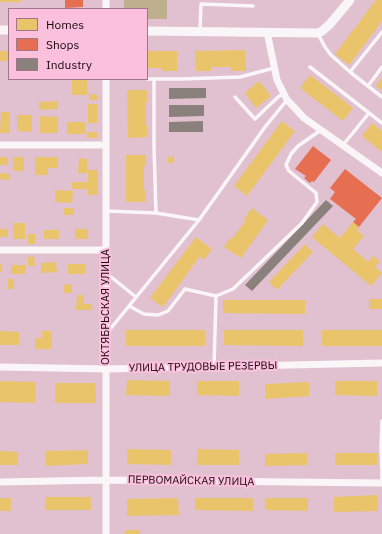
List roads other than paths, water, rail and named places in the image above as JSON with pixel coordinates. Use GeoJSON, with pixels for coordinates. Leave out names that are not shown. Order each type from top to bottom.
{"type":"FeatureCollection","features":[{"type":"Feature","properties":{"kind":"street"},"geometry":{"type":"LineString","coordinates":[[148,31],[318,33],[330,24],[350,0]]}},
{"type":"Feature","properties":{"kind":"street"},"geometry":{"type":"LineString","coordinates":[[267,32],[277,80],[286,96],[304,118],[382,172]]}},
{"type":"Feature","properties":{"kind":"street","name":"ОКТЯБРЬСКАЯ УЛИЦА"},"geometry":{"type":"LineString","coordinates":[[106,80],[106,534]]}},
{"type":"Feature","properties":{"kind":"street"},"geometry":{"type":"LineString","coordinates":[[0,145],[106,146]]}},
{"type":"Feature","properties":{"kind":"street"},"geometry":{"type":"LineString","coordinates":[[0,250],[106,250]]}},
{"type":"Feature","properties":{"kind":"street","name":"УЛИЦА ТРУДОВЫЕ РЕЗЕРВЫ"},"geometry":{"type":"LineString","coordinates":[[0,367],[106,369],[382,364]]}},
{"type":"Feature","properties":{"kind":"street","name":"ПЕРВОМАЙСКАЯ УЛИЦА"},"geometry":{"type":"LineString","coordinates":[[0,482],[106,480],[382,483]]}},
{"type":"Feature","properties":{"kind":"lane"},"geometry":{"type":"LineString","coordinates":[[200,31],[201,4],[253,6]]}},
{"type":"Feature","properties":{"kind":"lane"},"geometry":{"type":"LineString","coordinates":[[350,72],[382,32]]}},
{"type":"Feature","properties":{"kind":"lane"},"geometry":{"type":"LineString","coordinates":[[318,33],[331,55],[382,97]]}},
{"type":"Feature","properties":{"kind":"lane"},"geometry":{"type":"LineString","coordinates":[[310,67],[382,123]]}},
{"type":"Feature","properties":{"kind":"lane"},"geometry":{"type":"LineString","coordinates":[[368,86],[382,67]]}},
{"type":"Feature","properties":{"kind":"lane"},"geometry":{"type":"LineString","coordinates":[[148,79],[240,77],[274,68]]}},
{"type":"Feature","properties":{"kind":"lane"},"geometry":{"type":"LineString","coordinates":[[154,79],[156,213]]}},
{"type":"Feature","properties":{"kind":"lane"},"geometry":{"type":"LineString","coordinates":[[235,96],[256,119],[278,97],[286,96]]}},
{"type":"Feature","properties":{"kind":"lane"},"geometry":{"type":"LineString","coordinates":[[106,334],[199,220],[286,96]]}},
{"type":"Feature","properties":{"kind":"lane"},"geometry":{"type":"LineString","coordinates":[[343,145],[369,113]]}},
{"type":"Feature","properties":{"kind":"lane"},"geometry":{"type":"LineString","coordinates":[[129,306],[144,314],[158,315],[168,311],[185,289],[216,296],[233,289],[302,223],[317,202],[316,193],[289,171],[286,165],[291,154],[298,146],[321,130]]}},
{"type":"Feature","properties":{"kind":"lane"},"geometry":{"type":"LineString","coordinates":[[106,211],[156,213],[199,220]]}},
{"type":"Feature","properties":{"kind":"lane"},"geometry":{"type":"LineString","coordinates":[[106,273],[136,297]]}},
{"type":"Feature","properties":{"kind":"lane"},"geometry":{"type":"LineString","coordinates":[[214,368],[216,296]]}},
{"type":"Feature","properties":{"kind":"lane"},"geometry":{"type":"LineString","coordinates":[[382,421],[382,483]]}}]}
